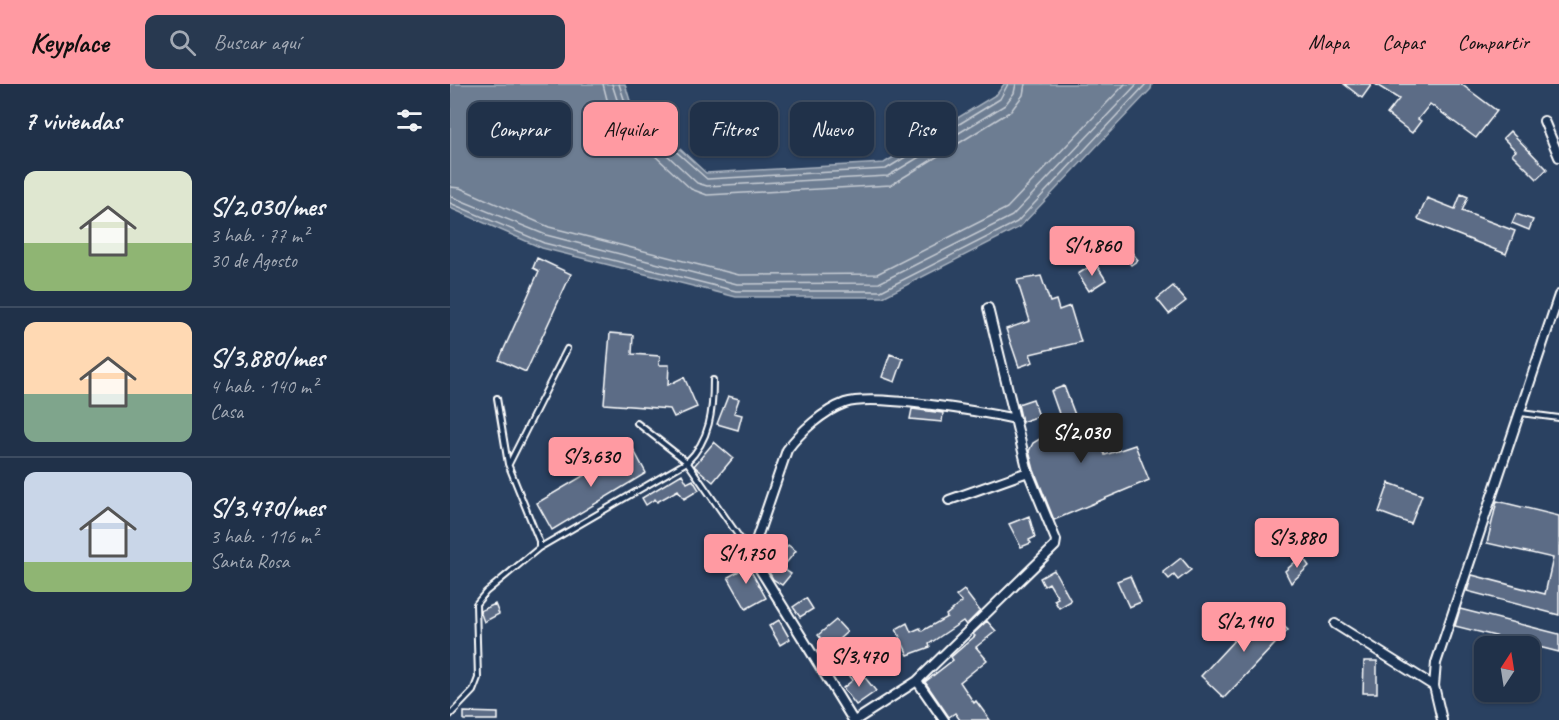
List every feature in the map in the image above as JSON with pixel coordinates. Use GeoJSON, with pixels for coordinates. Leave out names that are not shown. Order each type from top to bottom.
{"type":"FeatureCollection","features":[{"type":"Feature","properties":{"kind":"street"},"geometry":{"type":"LineString","coordinates":[[1544,121],[1559,157]]}},
{"type":"Feature","properties":{"kind":"street"},"geometry":{"type":"LineString","coordinates":[[1442,720],[1434,686],[1436,663],[1559,295]]}},
{"type":"Feature","properties":{"kind":"street"},"geometry":{"type":"LineString","coordinates":[[988,308],[1016,419],[1028,472],[1056,540],[1055,546],[917,681],[855,720],[752,555],[787,450],[820,418],[845,403],[919,404],[1016,419]]}},
{"type":"Feature","properties":{"kind":"street"},"geometry":{"type":"LineString","coordinates":[[949,500],[1028,472]]}},
{"type":"Feature","properties":{"kind":"street"},"geometry":{"type":"LineString","coordinates":[[1335,624],[1434,686]]}},
{"type":"Feature","properties":{"kind":"street"},"geometry":{"type":"LineString","coordinates":[[917,681],[944,720]]}},
{"type":"Feature","properties":{"kind":"lane"},"geometry":{"type":"LineString","coordinates":[[508,464],[567,350]]}},
{"type":"Feature","properties":{"kind":"lane"},"geometry":{"type":"LineString","coordinates":[[450,715],[473,691],[478,678],[476,604],[486,592],[539,548],[687,462],[698,452],[708,428],[713,402],[713,380]]}},
{"type":"Feature","properties":{"kind":"lane"},"geometry":{"type":"LineString","coordinates":[[497,398],[508,464],[539,541],[539,548]]}},
{"type":"Feature","properties":{"kind":"lane"},"geometry":{"type":"LineString","coordinates":[[1520,413],[1559,418]]}},
{"type":"Feature","properties":{"kind":"lane"},"geometry":{"type":"LineString","coordinates":[[637,423],[687,462],[752,555]]}},
{"type":"Feature","properties":{"kind":"water"},"geometry":{"type":"Polygon","coordinates":[[[450,84],[625,84],[630,102],[583,102],[583,156],[678,156],[678,147],[706,173],[884,163],[895,156],[956,156],[956,119],[997,94],[1004,84],[1152,84],[1151,89],[1020,227],[883,297],[736,297],[542,248],[450,208],[450,84]]]}},
{"type":"Feature","properties":{"kind":"building"},"geometry":{"type":"Polygon","coordinates":[[[1344,84],[1372,84],[1362,98],[1344,84]]]}},
{"type":"Feature","properties":{"kind":"building"},"geometry":{"type":"Polygon","coordinates":[[[1375,84],[1461,84],[1497,111],[1476,138],[1430,104],[1418,119],[1421,121],[1412,133],[1387,114],[1399,99],[1375,84]]]}},
{"type":"Feature","properties":{"kind":"building"},"geometry":{"type":"Polygon","coordinates":[[[1510,131],[1547,169],[1537,179],[1512,154],[1516,151],[1503,138],[1510,131]]]}},
{"type":"Feature","properties":{"kind":"building"},"geometry":{"type":"Polygon","coordinates":[[[1461,194],[1468,197],[1462,211],[1515,231],[1506,254],[1418,219],[1427,198],[1455,209],[1461,194]]]}},
{"type":"Feature","properties":{"kind":"building"},"geometry":{"type":"Polygon","coordinates":[[[1516,214],[1533,220],[1529,230],[1512,223],[1516,214]]]}},
{"type":"Feature","properties":{"kind":"building"},"geometry":{"type":"Polygon","coordinates":[[[1122,239],[1138,260],[1131,265],[1115,244],[1122,239]]]}},
{"type":"Feature","properties":{"kind":"building"},"geometry":{"type":"Polygon","coordinates":[[[537,258],[571,274],[526,372],[499,360],[539,271],[533,268],[537,258]]]}},
{"type":"Feature","properties":{"kind":"building"},"geometry":{"type":"Polygon","coordinates":[[[1095,263],[1106,280],[1089,291],[1078,274],[1095,263]]]}},
{"type":"Feature","properties":{"kind":"building"},"geometry":{"type":"Polygon","coordinates":[[[1041,276],[1050,302],[1056,300],[1059,310],[1070,306],[1081,342],[1030,354],[1033,362],[1019,367],[1006,329],[1030,321],[1017,280],[1041,276]]]}},
{"type":"Feature","properties":{"kind":"building"},"geometry":{"type":"Polygon","coordinates":[[[1173,286],[1186,301],[1169,314],[1157,299],[1173,286]]]}},
{"type":"Feature","properties":{"kind":"building"},"geometry":{"type":"Polygon","coordinates":[[[610,333],[633,335],[632,354],[660,356],[659,365],[669,365],[668,385],[684,377],[697,407],[674,417],[670,409],[604,404],[610,333]]]}},
{"type":"Feature","properties":{"kind":"building"},"geometry":{"type":"Polygon","coordinates":[[[890,354],[903,359],[895,382],[882,377],[890,354]]]}},
{"type":"Feature","properties":{"kind":"building"},"geometry":{"type":"Polygon","coordinates":[[[1064,386],[1077,420],[1091,416],[1105,455],[1135,445],[1149,480],[1054,520],[1029,451],[1033,443],[1063,425],[1051,391],[1064,386]]]}},
{"type":"Feature","properties":{"kind":"building"},"geometry":{"type":"Polygon","coordinates":[[[728,396],[739,399],[734,413],[742,415],[738,430],[717,424],[728,396]]]}},
{"type":"Feature","properties":{"kind":"building"},"geometry":{"type":"Polygon","coordinates":[[[1033,399],[1039,416],[1022,422],[1018,404],[1033,399]]]}},
{"type":"Feature","properties":{"kind":"building"},"geometry":{"type":"Polygon","coordinates":[[[912,409],[943,413],[942,422],[910,419],[912,409]]]}},
{"type":"Feature","properties":{"kind":"building"},"geometry":{"type":"Polygon","coordinates":[[[714,442],[733,458],[713,482],[694,466],[714,442]]]}},
{"type":"Feature","properties":{"kind":"building"},"geometry":{"type":"Polygon","coordinates":[[[632,447],[646,473],[552,530],[537,503],[632,447]]]}},
{"type":"Feature","properties":{"kind":"building"},"geometry":{"type":"Polygon","coordinates":[[[682,474],[687,483],[693,480],[699,490],[684,499],[678,490],[657,502],[655,499],[646,505],[642,498],[682,474]]]}},
{"type":"Feature","properties":{"kind":"building"},"geometry":{"type":"Polygon","coordinates":[[[1389,483],[1422,495],[1411,524],[1379,512],[1389,483]]]}},
{"type":"Feature","properties":{"kind":"building"},"geometry":{"type":"Polygon","coordinates":[[[1497,501],[1559,516],[1559,615],[1467,591],[1472,575],[1545,594],[1553,558],[1487,543],[1497,501]]]}},
{"type":"Feature","properties":{"kind":"building"},"geometry":{"type":"Polygon","coordinates":[[[1029,516],[1035,537],[1029,540],[1031,543],[1021,547],[1009,524],[1029,516]]]}},
{"type":"Feature","properties":{"kind":"building"},"geometry":{"type":"Polygon","coordinates":[[[788,545],[796,551],[782,568],[791,574],[782,585],[773,579],[768,570],[788,545]]]}},
{"type":"Feature","properties":{"kind":"building"},"geometry":{"type":"Polygon","coordinates":[[[742,555],[766,598],[746,609],[728,577],[741,570],[734,559],[742,555]]]}},
{"type":"Feature","properties":{"kind":"building"},"geometry":{"type":"Polygon","coordinates":[[[1302,556],[1309,566],[1291,583],[1285,571],[1302,556]]]}},
{"type":"Feature","properties":{"kind":"building"},"geometry":{"type":"Polygon","coordinates":[[[1181,558],[1191,570],[1178,580],[1174,575],[1169,579],[1163,572],[1181,558]]]}},
{"type":"Feature","properties":{"kind":"building"},"geometry":{"type":"Polygon","coordinates":[[[1054,570],[1071,601],[1059,608],[1054,600],[1058,598],[1049,583],[1044,586],[1040,578],[1054,570]]]}},
{"type":"Feature","properties":{"kind":"building"},"geometry":{"type":"Polygon","coordinates":[[[1130,576],[1141,602],[1129,607],[1117,581],[1130,576]]]}},
{"type":"Feature","properties":{"kind":"building"},"geometry":{"type":"Polygon","coordinates":[[[964,590],[980,611],[966,625],[963,621],[929,644],[930,647],[908,655],[896,629],[907,623],[911,632],[920,628],[922,631],[947,617],[946,615],[962,602],[956,596],[964,590]]]}},
{"type":"Feature","properties":{"kind":"building"},"geometry":{"type":"Polygon","coordinates":[[[806,598],[813,609],[800,617],[793,607],[806,598]]]}},
{"type":"Feature","properties":{"kind":"building"},"geometry":{"type":"Polygon","coordinates":[[[495,604],[499,614],[484,622],[480,611],[495,604]]]}},
{"type":"Feature","properties":{"kind":"building"},"geometry":{"type":"Polygon","coordinates":[[[1264,608],[1288,630],[1224,698],[1201,676],[1264,608]]]}},
{"type":"Feature","properties":{"kind":"building"},"geometry":{"type":"Polygon","coordinates":[[[1460,609],[1559,634],[1559,652],[1540,647],[1540,636],[1495,636],[1455,626],[1460,609]]]}},
{"type":"Feature","properties":{"kind":"building"},"geometry":{"type":"Polygon","coordinates":[[[779,620],[790,639],[780,645],[769,626],[779,620]]]}},
{"type":"Feature","properties":{"kind":"building"},"geometry":{"type":"Polygon","coordinates":[[[836,620],[847,632],[829,648],[818,635],[836,620]]]}},
{"type":"Feature","properties":{"kind":"building"},"geometry":{"type":"Polygon","coordinates":[[[987,621],[996,631],[976,647],[987,660],[960,682],[974,703],[976,701],[990,720],[960,720],[955,713],[949,717],[925,682],[953,660],[951,657],[975,636],[973,634],[987,621]]]}},
{"type":"Feature","properties":{"kind":"building"},"geometry":{"type":"Polygon","coordinates":[[[1364,661],[1377,661],[1377,693],[1363,693],[1364,661]]]}},
{"type":"Feature","properties":{"kind":"building"},"geometry":{"type":"Polygon","coordinates":[[[858,669],[876,691],[856,705],[843,688],[853,680],[849,675],[858,669]]]}},
{"type":"Feature","properties":{"kind":"building"},"geometry":{"type":"Polygon","coordinates":[[[464,712],[498,713],[498,720],[464,720],[464,712]]]}}]}
